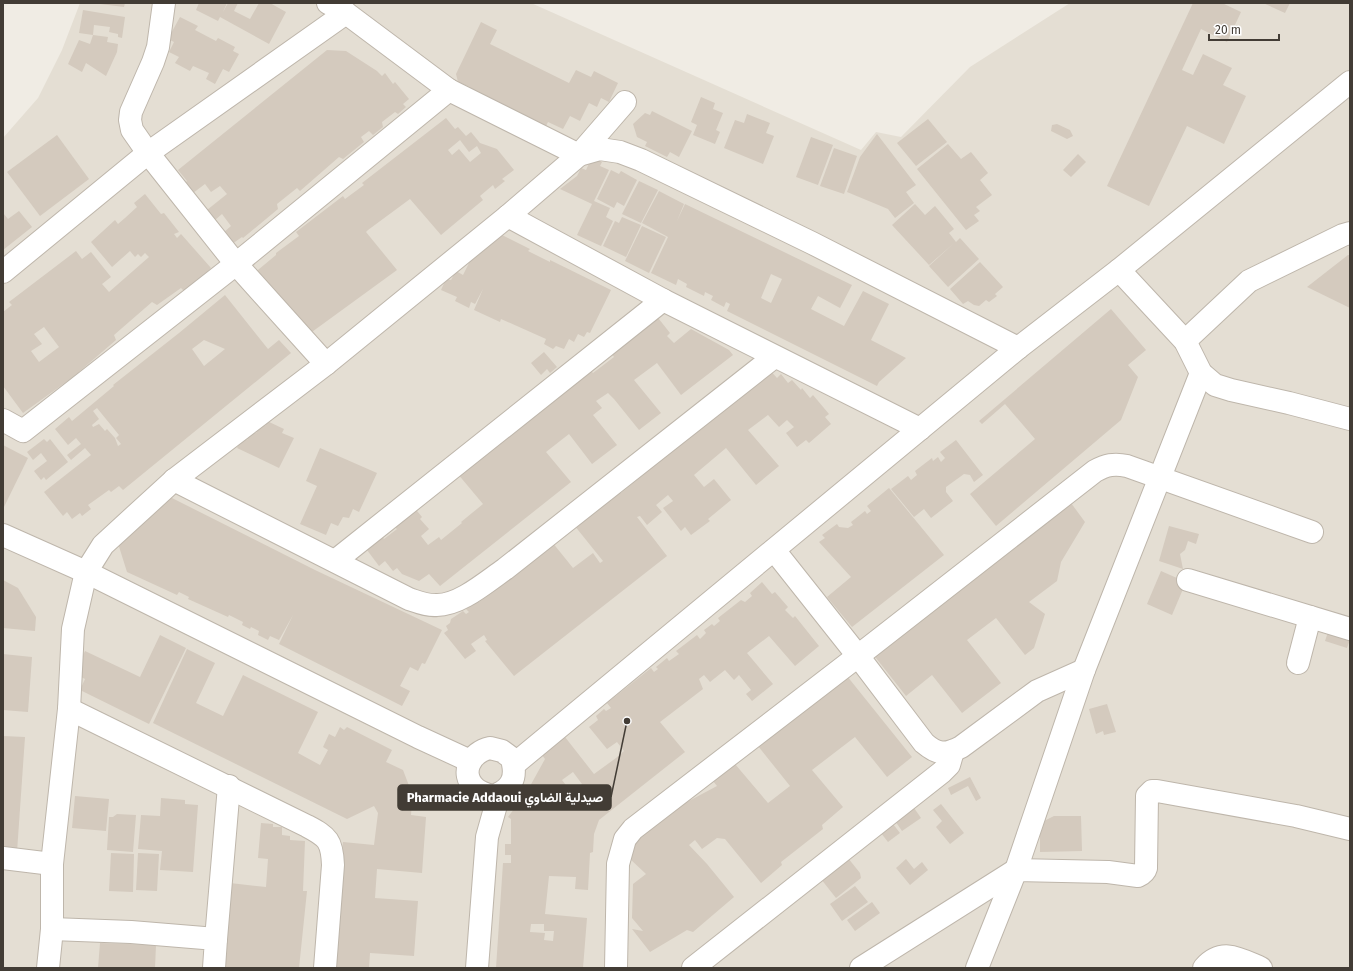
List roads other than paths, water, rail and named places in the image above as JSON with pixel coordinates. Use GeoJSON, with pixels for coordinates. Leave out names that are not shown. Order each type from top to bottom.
{"type":"FeatureCollection","features":[{"type":"Feature","properties":{"kind":"street"},"geometry":{"type":"LineString","coordinates":[[164,3],[158,47],[135,102],[130,120],[132,130],[148,154],[236,264],[326,364]]}},
{"type":"Feature","properties":{"kind":"street"},"geometry":{"type":"LineString","coordinates":[[3,272],[148,154],[337,8],[449,90],[579,155],[600,149],[620,152],[641,160],[812,243],[1018,348]]}},
{"type":"Feature","properties":{"kind":"street"},"geometry":{"type":"LineString","coordinates":[[477,968],[487,837],[498,794],[504,791],[512,782],[514,770],[513,764],[1018,348],[1119,270],[1350,82]]}},
{"type":"Feature","properties":{"kind":"street"},"geometry":{"type":"LineString","coordinates":[[3,420],[23,431],[236,264],[449,90]]}},
{"type":"Feature","properties":{"kind":"street"},"geometry":{"type":"LineString","coordinates":[[48,968],[52,929],[52,864],[69,708],[73,629],[86,572],[103,545],[174,480],[326,364],[508,216],[579,155],[625,102]]}},
{"type":"Feature","properties":{"kind":"street"},"geometry":{"type":"LineString","coordinates":[[508,216],[663,300],[920,429]]}},
{"type":"Feature","properties":{"kind":"street"},"geometry":{"type":"LineString","coordinates":[[1185,341],[1249,281],[1350,233]]}},
{"type":"Feature","properties":{"kind":"street"},"geometry":{"type":"LineString","coordinates":[[1119,270],[1185,341],[1201,373],[1215,385],[1350,419]]}},
{"type":"Feature","properties":{"kind":"street"},"geometry":{"type":"LineString","coordinates":[[335,561],[663,300]]}},
{"type":"Feature","properties":{"kind":"street"},"geometry":{"type":"LineString","coordinates":[[174,480],[409,599],[424,604],[437,606],[452,602],[470,593],[505,569],[774,357]]}},
{"type":"Feature","properties":{"kind":"street"},"geometry":{"type":"LineString","coordinates":[[977,968],[1016,870],[1084,670],[1201,373]]}},
{"type":"Feature","properties":{"kind":"street"},"geometry":{"type":"LineString","coordinates":[[616,968],[618,864],[625,839],[638,825],[1095,471],[1113,464],[1127,466],[1312,532]]}},
{"type":"Feature","properties":{"kind":"street"},"geometry":{"type":"LineString","coordinates":[[3,535],[86,572],[418,737],[470,761]]}},
{"type":"Feature","properties":{"kind":"street"},"geometry":{"type":"LineString","coordinates":[[774,550],[858,656],[924,743],[930,749],[937,752],[945,754],[962,747],[1037,690],[1084,670]]}},
{"type":"Feature","properties":{"kind":"street"},"geometry":{"type":"LineString","coordinates":[[1188,580],[1350,629]]}},
{"type":"Feature","properties":{"kind":"street"},"geometry":{"type":"LineString","coordinates":[[1298,663],[1310,617]]}},
{"type":"Feature","properties":{"kind":"street"},"geometry":{"type":"LineString","coordinates":[[69,708],[229,786],[307,826],[328,840],[332,850],[333,865],[325,968]]}},
{"type":"Feature","properties":{"kind":"street"},"geometry":{"type":"LineString","coordinates":[[498,798],[481,792],[471,784],[468,772],[470,761],[478,752],[490,748],[502,751],[517,762]]}},
{"type":"Feature","properties":{"kind":"street"},"geometry":{"type":"LineString","coordinates":[[693,968],[942,772],[948,765],[953,751]]}},
{"type":"Feature","properties":{"kind":"street"},"geometry":{"type":"LineString","coordinates":[[214,968],[229,786]]}},
{"type":"Feature","properties":{"kind":"street"},"geometry":{"type":"LineString","coordinates":[[861,968],[1016,870],[1108,872],[1138,876],[1142,874],[1146,870],[1148,796],[1150,792],[1154,791],[1296,816],[1350,829]]}},
{"type":"Feature","properties":{"kind":"street"},"geometry":{"type":"LineString","coordinates":[[3,858],[52,864]]}},
{"type":"Feature","properties":{"kind":"street"},"geometry":{"type":"LineString","coordinates":[[52,929],[131,932],[216,939]]}},
{"type":"Feature","properties":{"kind":"street"},"geometry":{"type":"LineString","coordinates":[[1204,968],[1212,960],[1225,956],[1234,956],[1261,968]]}},
{"type":"Feature","properties":{"kind":"place","name":"Pharmacie Addaoui صيدلية الضاوي"},"geometry":{"type":"Point","coordinates":[627,721]}}]}
